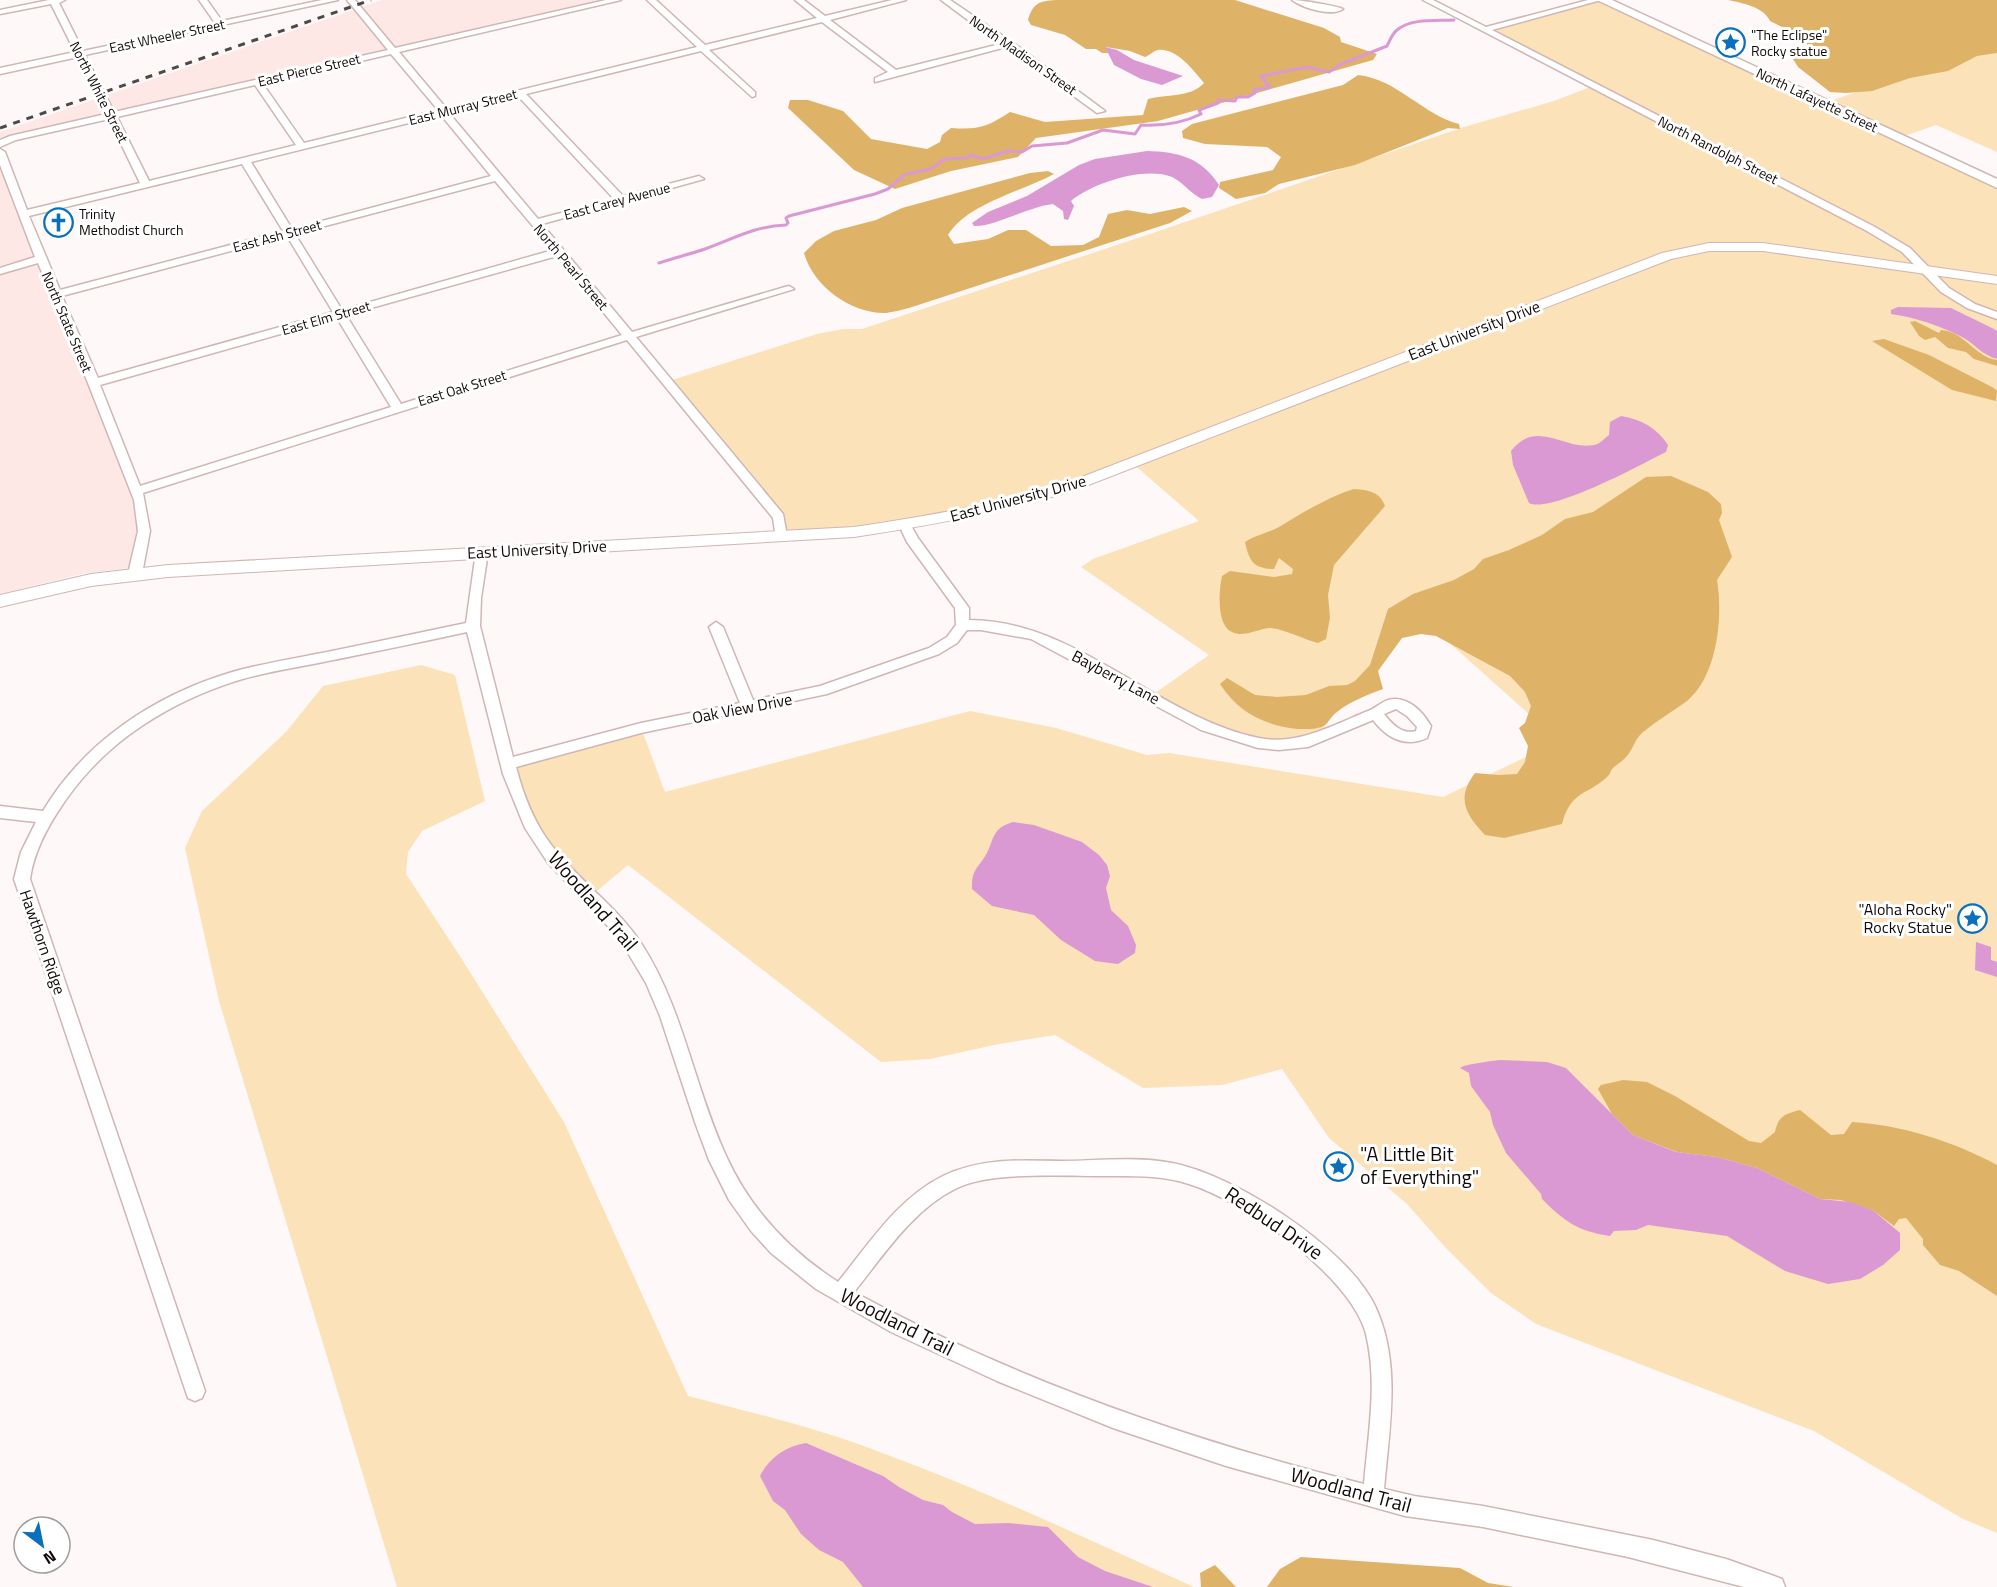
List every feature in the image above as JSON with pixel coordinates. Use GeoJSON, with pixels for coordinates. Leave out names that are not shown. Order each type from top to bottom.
{"type":"FeatureCollection","features":[{"type":"Feature","properties":{"kind":"highway","name":"North Lafayette Street"},"geometry":{"type":"LineString","coordinates":[[1604,0],[1997,184]]}},
{"type":"Feature","properties":{"kind":"main road","name":"East University Drive"},"geometry":{"type":"LineString","coordinates":[[0,602],[68,584],[135,574],[212,567],[854,532],[987,510],[1067,488],[1677,253],[1709,247],[1747,245],[1997,280]]}},
{"type":"Feature","properties":{"kind":"street"},"geometry":{"type":"LineString","coordinates":[[0,12],[56,0]]}},
{"type":"Feature","properties":{"kind":"street","name":"North White Street"},"geometry":{"type":"LineString","coordinates":[[56,0],[146,184]]}},
{"type":"Feature","properties":{"kind":"street"},"geometry":{"type":"LineString","coordinates":[[203,0],[220,24]]}},
{"type":"Feature","properties":{"kind":"street","name":"East Wheeler Street"},"geometry":{"type":"LineString","coordinates":[[0,71],[334,0]]}},
{"type":"Feature","properties":{"kind":"street","name":"North Pearl Street"},"geometry":{"type":"LineString","coordinates":[[351,0],[534,223],[669,381],[779,517],[781,536]]}},
{"type":"Feature","properties":{"kind":"street","name":"East Pierce Street"},"geometry":{"type":"LineString","coordinates":[[1,146],[111,116],[617,0]]}},
{"type":"Feature","properties":{"kind":"street"},"geometry":{"type":"LineString","coordinates":[[651,0],[752,94]]}},
{"type":"Feature","properties":{"kind":"street"},"geometry":{"type":"LineString","coordinates":[[799,0],[894,73]]}},
{"type":"Feature","properties":{"kind":"street","name":"East Murray Street"},"geometry":{"type":"LineString","coordinates":[[24,214],[902,0]]}},
{"type":"Feature","properties":{"kind":"street","name":"North Madison Street"},"geometry":{"type":"LineString","coordinates":[[945,0],[1100,111]]}},
{"type":"Feature","properties":{"kind":"street"},"geometry":{"type":"LineString","coordinates":[[1296,0],[1316,7],[1339,9]]}},
{"type":"Feature","properties":{"kind":"street","name":"North Randolph Street"},"geometry":{"type":"LineString","coordinates":[[1427,0],[1871,229],[1906,250],[1945,290],[1971,306],[1997,316]]}},
{"type":"Feature","properties":{"kind":"street"},"geometry":{"type":"LineString","coordinates":[[1484,30],[1596,0]]}},
{"type":"Feature","properties":{"kind":"street"},"geometry":{"type":"LineString","coordinates":[[878,80],[894,73],[1009,44]]}},
{"type":"Feature","properties":{"kind":"street"},"geometry":{"type":"LineString","coordinates":[[257,82],[302,146]]}},
{"type":"Feature","properties":{"kind":"street"},"geometry":{"type":"LineString","coordinates":[[520,93],[620,200]]}},
{"type":"Feature","properties":{"kind":"street","name":"North State Street"},"geometry":{"type":"LineString","coordinates":[[1,146],[40,259],[94,383],[142,510],[144,531],[135,574]]}},
{"type":"Feature","properties":{"kind":"street"},"geometry":{"type":"LineString","coordinates":[[245,160],[398,409]]}},
{"type":"Feature","properties":{"kind":"street","name":"East Ash Street"},"geometry":{"type":"LineString","coordinates":[[57,294],[498,177]]}},
{"type":"Feature","properties":{"kind":"street","name":"East Carey Avenue"},"geometry":{"type":"LineString","coordinates":[[534,223],[699,178]]}},
{"type":"Feature","properties":{"kind":"street","name":"East Elm Street"},"geometry":{"type":"LineString","coordinates":[[94,383],[559,252]]}},
{"type":"Feature","properties":{"kind":"street"},"geometry":{"type":"LineString","coordinates":[[0,271],[40,259]]}},
{"type":"Feature","properties":{"kind":"street","name":"East Oak Street"},"geometry":{"type":"LineString","coordinates":[[136,491],[629,336],[789,289]]}},
{"type":"Feature","properties":{"kind":"street"},"geometry":{"type":"LineString","coordinates":[[905,525],[912,539],[962,608],[963,625]]}},
{"type":"Feature","properties":{"kind":"street","name":"Woodland Trail"},"geometry":{"type":"LineString","coordinates":[[482,552],[474,598],[473,626],[523,810],[540,840],[563,868],[592,895],[620,927],[654,981],[683,1053],[712,1148],[724,1176],[744,1207],[771,1240],[804,1270],[840,1294],[888,1320],[1019,1382],[1111,1418],[1278,1470],[1397,1503],[1468,1514],[1680,1556],[1774,1587]]}},
{"type":"Feature","properties":{"kind":"street","name":"Oak View Drive"},"geometry":{"type":"LineString","coordinates":[[509,764],[641,728],[822,691],[924,655],[952,640],[963,625]]}},
{"type":"Feature","properties":{"kind":"street","name":"Bayberry Lane"},"geometry":{"type":"LineString","coordinates":[[963,625],[1005,629],[1035,636],[1206,726],[1258,743],[1279,745],[1308,742],[1354,721],[1376,714]]}},
{"type":"Feature","properties":{"kind":"street","name":"Hawthorn Ridge"},"geometry":{"type":"LineString","coordinates":[[195,1391],[22,879],[23,870],[46,817],[64,788],[103,748],[148,716],[199,689],[253,672],[473,626]]}},
{"type":"Feature","properties":{"kind":"street"},"geometry":{"type":"LineString","coordinates":[[716,627],[749,707]]}},
{"type":"Feature","properties":{"kind":"street"},"geometry":{"type":"LineString","coordinates":[[0,812],[46,817]]}},
{"type":"Feature","properties":{"kind":"street","name":"Redbud Drive"},"geometry":{"type":"LineString","coordinates":[[840,1294],[913,1208],[936,1190],[962,1177],[1005,1169],[1153,1169],[1203,1180],[1250,1203],[1325,1256],[1354,1288],[1368,1313],[1377,1336],[1381,1389],[1373,1496]]}},
{"type":"Feature","properties":{"kind":"shaded area"},"geometry":{"type":"Polygon","coordinates":[[[382,0],[617,0],[13,138],[0,144],[0,132],[382,0]]]}},
{"type":"Feature","properties":{"kind":"shaded area"},"geometry":{"type":"Polygon","coordinates":[[[1056,0],[1235,0],[1324,28],[1340,37],[1341,42],[1377,54],[1373,60],[1158,121],[1036,138],[1018,157],[951,171],[895,189],[854,170],[788,108],[790,100],[808,100],[843,111],[871,139],[927,149],[940,142],[942,135],[951,128],[982,126],[1010,112],[1045,122],[1143,115],[1148,99],[1192,91],[1204,83],[1184,61],[1172,52],[1158,50],[1145,57],[1130,51],[1106,47],[1108,53],[1102,53],[1096,49],[1086,49],[1065,35],[1031,25],[1028,20],[1035,6],[1041,2],[1056,0]]]}},
{"type":"Feature","properties":{"kind":"shaded area"},"geometry":{"type":"Polygon","coordinates":[[[1603,0],[1824,103],[1997,45],[1997,152],[1936,125],[1899,138],[1997,184],[1997,1533],[1963,1519],[1814,1431],[1536,1324],[1491,1293],[1445,1247],[1407,1204],[1329,1138],[1282,1069],[1222,1085],[1143,1088],[1055,1035],[930,1059],[881,1062],[628,865],[592,895],[550,854],[509,764],[641,728],[665,792],[970,711],[1056,728],[1147,755],[1169,753],[1443,797],[1559,741],[1425,621],[1387,633],[1365,678],[1330,708],[1322,737],[1258,743],[1151,696],[1209,655],[1081,567],[1093,559],[1199,521],[1132,463],[979,512],[781,536],[781,523],[669,381],[817,334],[843,329],[862,329],[1464,127],[1554,101],[1593,86],[1484,30],[1603,0]]]}},
{"type":"Feature","properties":{"kind":"shaded area"},"geometry":{"type":"Polygon","coordinates":[[[1728,0],[1997,0],[1997,53],[1977,56],[1948,71],[1910,78],[1872,91],[1830,92],[1798,67],[1793,59],[1800,49],[1807,47],[1807,42],[1785,32],[1786,29],[1770,21],[1758,9],[1728,0]]]}},
{"type":"Feature","properties":{"kind":"shaded area"},"geometry":{"type":"Polygon","coordinates":[[[1105,47],[1117,50],[1134,60],[1183,76],[1162,85],[1141,79],[1114,65],[1105,47]]]}},
{"type":"Feature","properties":{"kind":"shaded area"},"geometry":{"type":"Polygon","coordinates":[[[1358,75],[1385,83],[1434,113],[1459,124],[1460,129],[1448,128],[1355,165],[1279,184],[1265,193],[1236,199],[1219,188],[1220,182],[1273,170],[1281,157],[1267,147],[1205,144],[1183,138],[1182,131],[1192,124],[1343,85],[1358,75]]]}},
{"type":"Feature","properties":{"kind":"shaded area"},"geometry":{"type":"Polygon","coordinates":[[[1147,151],[1179,155],[1205,168],[1219,185],[1212,197],[1202,199],[1172,177],[1161,174],[1134,175],[1119,178],[1080,194],[1071,201],[1074,206],[1068,220],[1064,219],[1063,211],[1053,204],[992,223],[974,226],[972,223],[988,212],[1027,196],[1079,165],[1095,159],[1147,151]]]}},
{"type":"Feature","properties":{"kind":"shaded area"},"geometry":{"type":"Polygon","coordinates":[[[0,152],[140,500],[137,567],[81,574],[0,594],[0,152]]]}},
{"type":"Feature","properties":{"kind":"shaded area"},"geometry":{"type":"Polygon","coordinates":[[[1048,171],[1054,174],[968,214],[948,235],[954,244],[988,239],[1008,230],[1026,230],[1051,246],[1083,245],[1099,237],[1108,214],[1127,210],[1150,214],[1184,207],[1192,211],[1170,223],[909,308],[886,313],[860,309],[835,296],[816,276],[804,253],[816,241],[834,231],[876,220],[902,208],[1030,173],[1048,171]]]}},
{"type":"Feature","properties":{"kind":"shaded area"},"geometry":{"type":"Polygon","coordinates":[[[1898,307],[1951,308],[1994,329],[1997,331],[1997,359],[1945,329],[1891,314],[1891,310],[1898,307]]]}},
{"type":"Feature","properties":{"kind":"shaded area"},"geometry":{"type":"Polygon","coordinates":[[[1915,321],[1939,333],[1941,330],[1949,331],[1982,354],[1997,360],[1997,366],[1974,359],[1966,352],[1948,348],[1935,337],[1925,340],[1919,336],[1910,322],[1915,321]]]}},
{"type":"Feature","properties":{"kind":"shaded area"},"geometry":{"type":"Polygon","coordinates":[[[1884,339],[1929,355],[1994,388],[1997,391],[1996,401],[1952,390],[1872,341],[1884,339]]]}},
{"type":"Feature","properties":{"kind":"shaded area"},"geometry":{"type":"Polygon","coordinates":[[[1621,416],[1635,419],[1654,429],[1668,445],[1666,452],[1576,495],[1540,504],[1529,503],[1513,465],[1511,451],[1531,437],[1541,436],[1583,446],[1594,445],[1609,435],[1610,422],[1621,416]]]}},
{"type":"Feature","properties":{"kind":"shaded area"},"geometry":{"type":"Polygon","coordinates":[[[1671,476],[1708,492],[1721,504],[1722,513],[1719,520],[1732,557],[1717,580],[1718,627],[1712,661],[1706,676],[1687,701],[1642,733],[1627,756],[1613,768],[1608,776],[1575,799],[1562,824],[1504,838],[1485,835],[1472,820],[1465,806],[1465,798],[1469,782],[1475,773],[1517,774],[1525,762],[1528,746],[1519,728],[1525,723],[1531,706],[1525,692],[1510,676],[1436,636],[1421,634],[1402,638],[1378,671],[1383,689],[1348,705],[1335,713],[1325,725],[1319,728],[1297,729],[1263,721],[1235,703],[1220,684],[1227,678],[1255,695],[1277,697],[1306,695],[1329,686],[1347,685],[1355,681],[1370,665],[1388,609],[1413,594],[1454,580],[1474,569],[1483,559],[1542,535],[1565,519],[1593,512],[1646,477],[1671,476]]]}},
{"type":"Feature","properties":{"kind":"shaded area"},"geometry":{"type":"Polygon","coordinates":[[[1354,489],[1373,493],[1383,501],[1385,506],[1334,565],[1328,595],[1330,618],[1326,639],[1318,643],[1269,628],[1236,634],[1227,628],[1223,622],[1220,607],[1222,576],[1230,571],[1274,577],[1292,574],[1293,569],[1279,558],[1274,569],[1267,569],[1254,563],[1248,554],[1245,542],[1279,527],[1325,501],[1354,489]]]}},
{"type":"Feature","properties":{"kind":"shaded area"},"geometry":{"type":"Polygon","coordinates":[[[421,665],[455,675],[485,801],[422,831],[408,852],[406,874],[564,1122],[688,1396],[812,1429],[885,1454],[1002,1501],[1194,1587],[397,1587],[219,1001],[185,848],[202,811],[286,732],[323,686],[421,665]]]}},
{"type":"Feature","properties":{"kind":"shaded area"},"geometry":{"type":"Polygon","coordinates":[[[1013,822],[1034,825],[1082,842],[1099,855],[1107,865],[1110,876],[1106,888],[1111,910],[1128,926],[1136,945],[1135,953],[1118,964],[1095,961],[1061,940],[1034,915],[992,906],[972,889],[974,872],[996,832],[1013,822]]]}},
{"type":"Feature","properties":{"kind":"shaded area"},"geometry":{"type":"Polygon","coordinates":[[[1976,942],[1991,947],[1991,960],[1997,962],[1997,977],[1975,970],[1976,942]]]}},
{"type":"Feature","properties":{"kind":"shaded area"},"geometry":{"type":"Polygon","coordinates":[[[1500,1060],[1547,1062],[1566,1068],[1633,1135],[1676,1152],[1717,1157],[1757,1168],[1820,1199],[1850,1202],[1874,1211],[1900,1233],[1900,1250],[1883,1265],[1860,1279],[1828,1284],[1785,1271],[1727,1236],[1648,1225],[1636,1230],[1614,1231],[1610,1236],[1580,1228],[1564,1219],[1542,1199],[1541,1194],[1506,1153],[1493,1125],[1490,1112],[1471,1086],[1469,1073],[1460,1068],[1500,1060]]]}},
{"type":"Feature","properties":{"kind":"shaded area"},"geometry":{"type":"Polygon","coordinates":[[[1623,1080],[1647,1082],[1675,1096],[1749,1141],[1761,1143],[1775,1132],[1783,1116],[1800,1110],[1831,1135],[1844,1134],[1852,1122],[1889,1127],[1945,1142],[1997,1165],[1997,1296],[1959,1271],[1940,1265],[1923,1245],[1923,1239],[1906,1218],[1899,1219],[1894,1226],[1874,1211],[1841,1200],[1820,1199],[1757,1168],[1717,1157],[1677,1152],[1633,1135],[1612,1114],[1598,1089],[1601,1085],[1623,1080]]]}},
{"type":"Feature","properties":{"kind":"shaded area"},"geometry":{"type":"Polygon","coordinates":[[[806,1443],[883,1476],[923,1500],[943,1505],[975,1524],[1008,1523],[1048,1527],[1078,1557],[1105,1571],[1153,1587],[863,1587],[843,1562],[819,1550],[801,1534],[785,1510],[773,1501],[760,1476],[779,1454],[806,1443]]]}},
{"type":"Feature","properties":{"kind":"shaded area"},"geometry":{"type":"Polygon","coordinates":[[[1301,1557],[1460,1568],[1488,1583],[1514,1587],[1267,1587],[1280,1569],[1301,1557]]]}},
{"type":"Feature","properties":{"kind":"shaded area"},"geometry":{"type":"Polygon","coordinates":[[[1215,1565],[1236,1587],[1201,1587],[1200,1573],[1215,1565]]]}},
{"type":"Feature","properties":{"kind":"waterway"},"geometry":{"type":"LineString","coordinates":[[659,263],[705,249],[754,230],[786,225],[788,223],[786,218],[789,216],[875,194],[888,189],[904,175],[930,169],[945,159],[967,158],[971,155],[983,159],[1008,151],[1022,152],[1032,146],[1067,143],[1103,130],[1135,134],[1141,125],[1187,120],[1201,114],[1199,110],[1218,103],[1218,100],[1235,101],[1237,97],[1248,97],[1255,93],[1254,90],[1270,87],[1261,76],[1307,67],[1329,72],[1339,65],[1387,46],[1394,33],[1403,26],[1424,21],[1454,20]]}},
{"type":"Feature","properties":{"kind":"railway"},"geometry":{"type":"LineString","coordinates":[[0,128],[371,0]]}},
{"type":"Feature","properties":{"kind":"place","name":"\"The Eclipse\" Rocky statue"},"geometry":{"type":"Point","coordinates":[1730,43]}},
{"type":"Feature","properties":{"kind":"place","name":"Trinity Methodist Church"},"geometry":{"type":"Point","coordinates":[58,222]}},
{"type":"Feature","properties":{"kind":"place","name":"\"Aloha Rocky\" Rocky Statue"},"geometry":{"type":"Point","coordinates":[1973,918]}},
{"type":"Feature","properties":{"kind":"place","name":"\"A Little Bit of Everything\""},"geometry":{"type":"Point","coordinates":[1339,1166]}}]}
